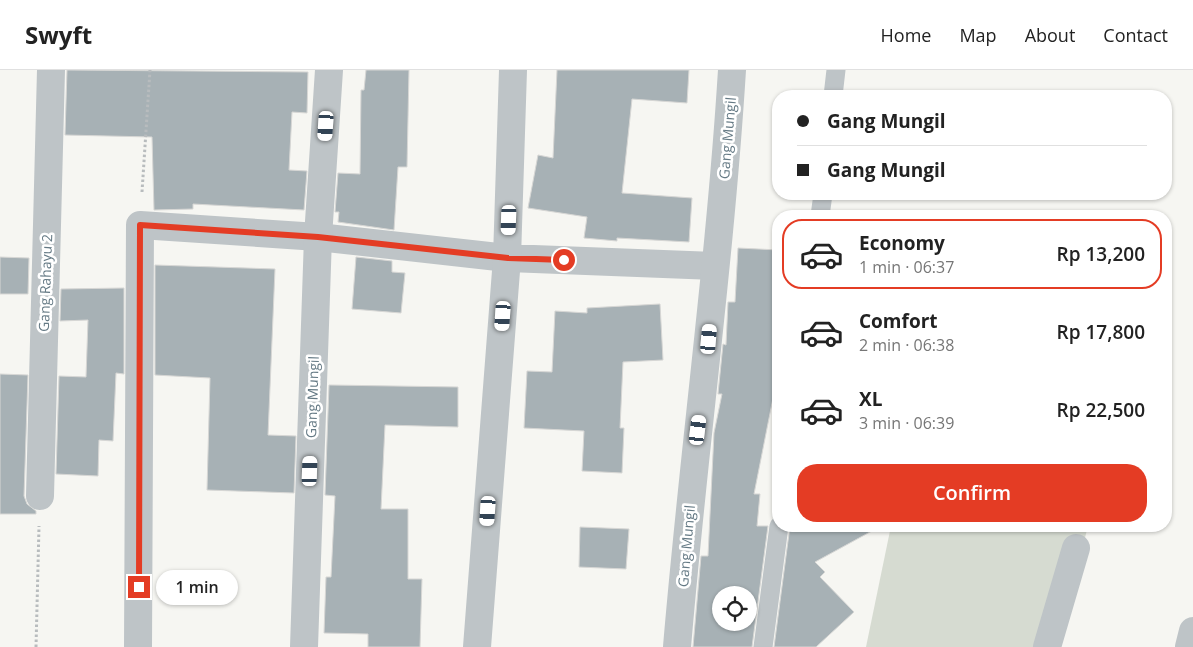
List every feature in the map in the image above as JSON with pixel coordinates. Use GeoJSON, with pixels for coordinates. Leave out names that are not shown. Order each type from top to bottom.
{"type":"FeatureCollection","features":[{"type":"Feature","properties":{"kind":"street","name":"Gang Rahayu 2"},"geometry":{"type":"LineString","coordinates":[[40,496],[51,70]]}},
{"type":"Feature","properties":{"kind":"street","name":"Gang Mungil"},"geometry":{"type":"LineString","coordinates":[[304,647],[318,237],[329,70]]}},
{"type":"Feature","properties":{"kind":"street"},"geometry":{"type":"LineString","coordinates":[[477,647],[508,258],[513,70]]}},
{"type":"Feature","properties":{"kind":"street","name":"Gang Mungil"},"geometry":{"type":"LineString","coordinates":[[677,647],[715,266],[732,70]]}},
{"type":"Feature","properties":{"kind":"street"},"geometry":{"type":"LineString","coordinates":[[138,647],[140,225],[318,237],[508,258],[715,266]]}},
{"type":"Feature","properties":{"kind":"street"},"geometry":{"type":"LineString","coordinates":[[1047,647],[1076,548]]}},
{"type":"Feature","properties":{"kind":"street"},"geometry":{"type":"LineString","coordinates":[[1189,647],[1193,631]]}},
{"type":"Feature","properties":{"kind":"lane"},"geometry":{"type":"LineString","coordinates":[[834,90],[836,70]]}},
{"type":"Feature","properties":{"kind":"lane"},"geometry":{"type":"LineString","coordinates":[[763,647],[779,532]]}},
{"type":"Feature","properties":{"kind":"path"},"geometry":{"type":"LineString","coordinates":[[140,225],[150,70]]}},
{"type":"Feature","properties":{"kind":"path"},"geometry":{"type":"LineString","coordinates":[[36,647],[40,496]]}},
{"type":"Feature","properties":{"kind":"shaded area"},"geometry":{"type":"Polygon","coordinates":[[[890,532],[1086,532],[1057,647],[866,647],[890,532]]]}},
{"type":"Feature","properties":{"kind":"building"},"geometry":{"type":"Polygon","coordinates":[[[67,70],[308,72],[307,113],[292,112],[289,170],[307,171],[304,210],[193,204],[193,209],[154,210],[152,137],[65,135],[67,70]]]}},
{"type":"Feature","properties":{"kind":"building"},"geometry":{"type":"Polygon","coordinates":[[[366,70],[409,70],[407,167],[398,167],[394,230],[338,222],[339,212],[335,212],[338,173],[360,174],[361,90],[364,90],[366,70]]]}},
{"type":"Feature","properties":{"kind":"building"},"geometry":{"type":"Polygon","coordinates":[[[557,70],[689,70],[687,103],[632,99],[622,193],[692,198],[689,242],[617,238],[617,241],[584,238],[587,217],[528,208],[538,155],[553,158],[557,70]]]}},
{"type":"Feature","properties":{"kind":"building"},"geometry":{"type":"Polygon","coordinates":[[[738,248],[772,250],[772,403],[754,494],[760,494],[757,526],[768,526],[757,609],[757,586],[712,586],[712,631],[754,631],[752,647],[693,647],[701,556],[708,556],[714,433],[722,394],[718,394],[723,344],[726,345],[728,302],[735,302],[738,248]]]}},
{"type":"Feature","properties":{"kind":"building"},"geometry":{"type":"Polygon","coordinates":[[[0,257],[29,258],[28,294],[0,294],[0,257]]]}},
{"type":"Feature","properties":{"kind":"building"},"geometry":{"type":"Polygon","coordinates":[[[356,257],[392,261],[392,272],[405,273],[401,313],[352,309],[356,257]]]}},
{"type":"Feature","properties":{"kind":"building"},"geometry":{"type":"Polygon","coordinates":[[[155,265],[275,269],[268,435],[296,436],[294,493],[207,490],[210,378],[155,375],[155,265]]]}},
{"type":"Feature","properties":{"kind":"building"},"geometry":{"type":"Polygon","coordinates":[[[124,288],[124,374],[116,373],[113,441],[99,440],[98,476],[56,474],[59,376],[86,377],[88,320],[60,321],[61,289],[124,288]]]}},
{"type":"Feature","properties":{"kind":"building"},"geometry":{"type":"Polygon","coordinates":[[[660,304],[663,360],[623,362],[620,428],[624,428],[622,473],[582,471],[584,431],[524,428],[527,371],[552,372],[555,311],[587,313],[587,308],[660,304]]]}},
{"type":"Feature","properties":{"kind":"building"},"geometry":{"type":"Polygon","coordinates":[[[0,374],[28,375],[24,496],[27,504],[36,511],[36,514],[0,514],[0,374]]]}},
{"type":"Feature","properties":{"kind":"building"},"geometry":{"type":"Polygon","coordinates":[[[329,385],[458,387],[458,427],[385,425],[381,509],[408,509],[408,579],[422,579],[420,647],[368,647],[368,634],[324,633],[326,577],[331,577],[335,496],[325,495],[329,385]]]}},
{"type":"Feature","properties":{"kind":"building"},"geometry":{"type":"Polygon","coordinates":[[[580,527],[629,529],[626,569],[579,567],[580,527]]]}},
{"type":"Feature","properties":{"kind":"building"},"geometry":{"type":"Polygon","coordinates":[[[789,532],[870,532],[815,562],[825,572],[820,577],[854,612],[816,647],[774,647],[789,532]]]}},
{"type":"Feature","properties":{"kind":"route"},"geometry":{"type":"LineString","coordinates":[[139,587],[140,225],[318,237],[508,258],[564,260]]}}]}
